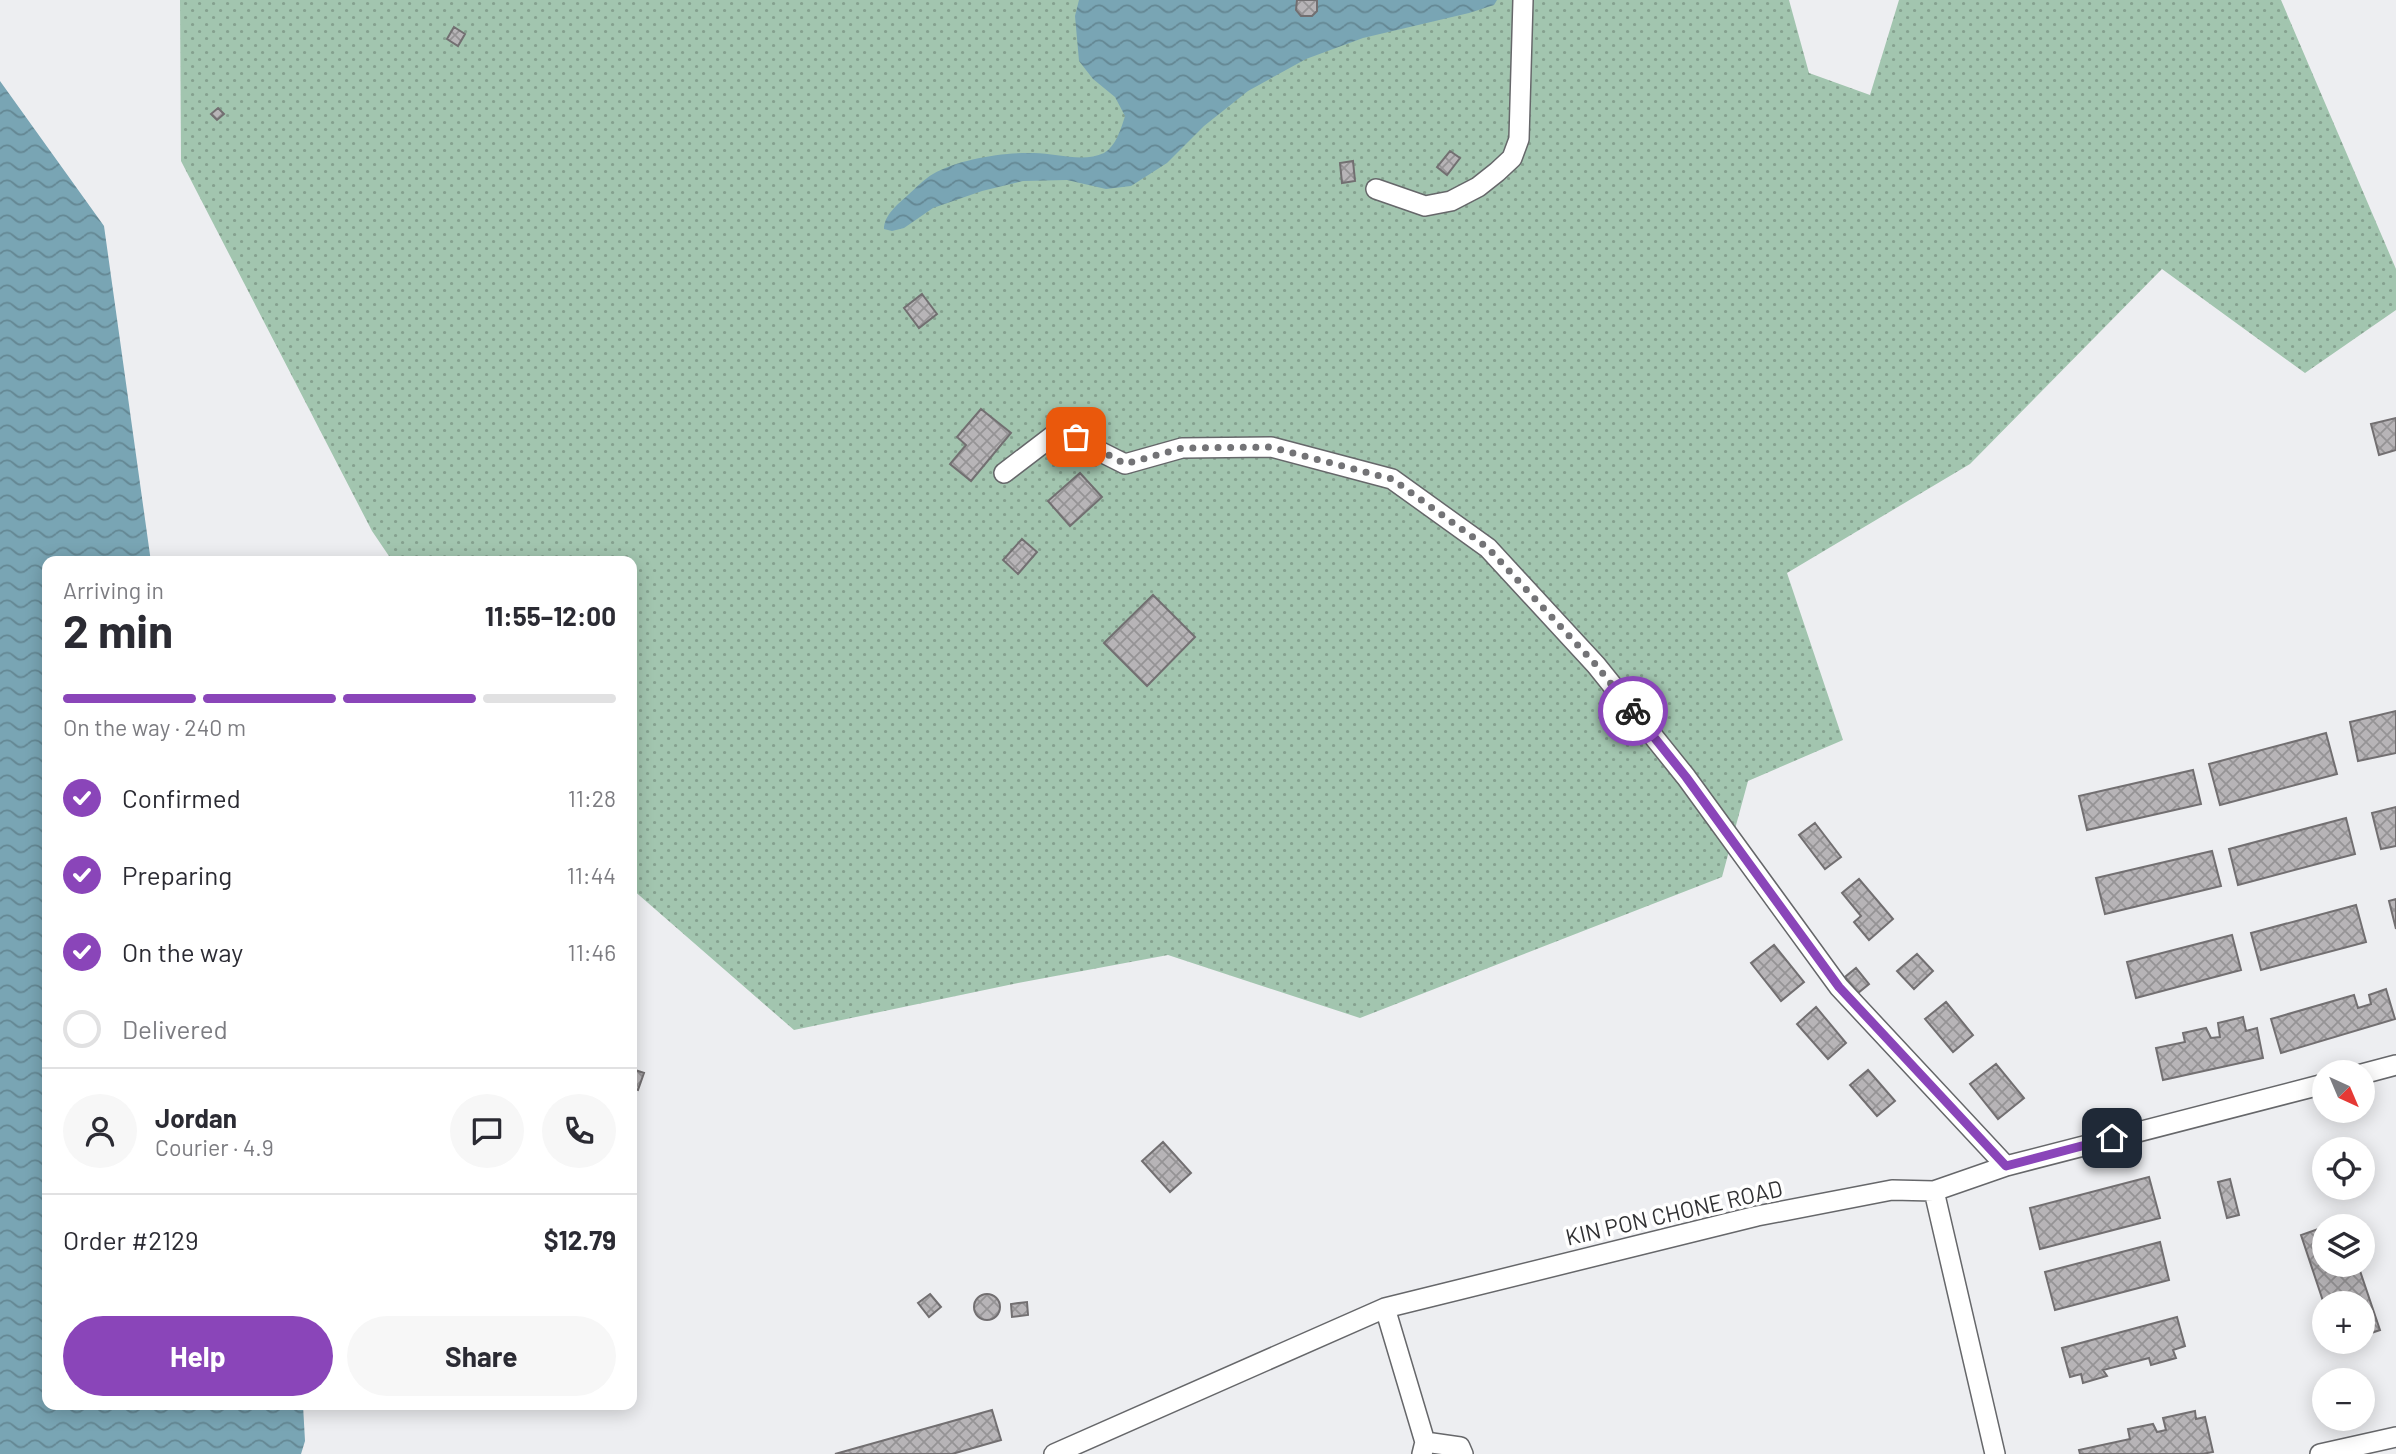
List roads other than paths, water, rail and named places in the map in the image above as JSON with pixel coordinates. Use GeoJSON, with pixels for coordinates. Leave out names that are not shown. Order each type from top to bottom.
{"type":"FeatureCollection","features":[{"type":"Feature","properties":{"kind":"street"},"geometry":{"type":"LineString","coordinates":[[1376,189],[1425,206],[1451,201],[1478,187],[1512,158],[1519,139],[1523,0]]}},
{"type":"Feature","properties":{"kind":"street"},"geometry":{"type":"LineString","coordinates":[[1004,473],[1063,428],[1089,446],[1125,464],[1182,448],[1270,447],[1392,479],[1488,548],[1596,665],[1686,777],[1839,987],[2006,1166]]}},
{"type":"Feature","properties":{"kind":"street"},"geometry":{"type":"LineString","coordinates":[[2375,1071],[2396,1065]]}},
{"type":"Feature","properties":{"kind":"street","name":"KIN PON CHONE ROAD"},"geometry":{"type":"LineString","coordinates":[[1054,1454],[1385,1308],[1757,1216],[1892,1190],[1934,1191],[2006,1166],[2312,1087]]}},
{"type":"Feature","properties":{"kind":"street"},"geometry":{"type":"LineString","coordinates":[[1934,1191],[1995,1454]]}},
{"type":"Feature","properties":{"kind":"street"},"geometry":{"type":"LineString","coordinates":[[1385,1308],[1423,1448],[1460,1447],[1463,1454]]}},
{"type":"Feature","properties":{"kind":"street"},"geometry":{"type":"LineString","coordinates":[[2320,1454],[2396,1437]]}},
{"type":"Feature","properties":{"kind":"water"},"geometry":{"type":"Polygon","coordinates":[[[1079,0],[1497,0],[1494,5],[1469,13],[1363,38],[1306,59],[1248,91],[1204,126],[1167,163],[1131,186],[1106,189],[1067,180],[1023,181],[982,191],[933,208],[904,228],[892,231],[884,229],[892,210],[920,184],[933,174],[955,164],[996,155],[1022,153],[1096,156],[1112,146],[1125,116],[1115,97],[1093,79],[1079,61],[1075,16],[1079,0]]]}},
{"type":"Feature","properties":{"kind":"water"},"geometry":{"type":"Polygon","coordinates":[[[0,81],[104,226],[150,556],[42,556],[42,1410],[303,1410],[305,1441],[301,1454],[0,1454],[0,81]]]}}]}
